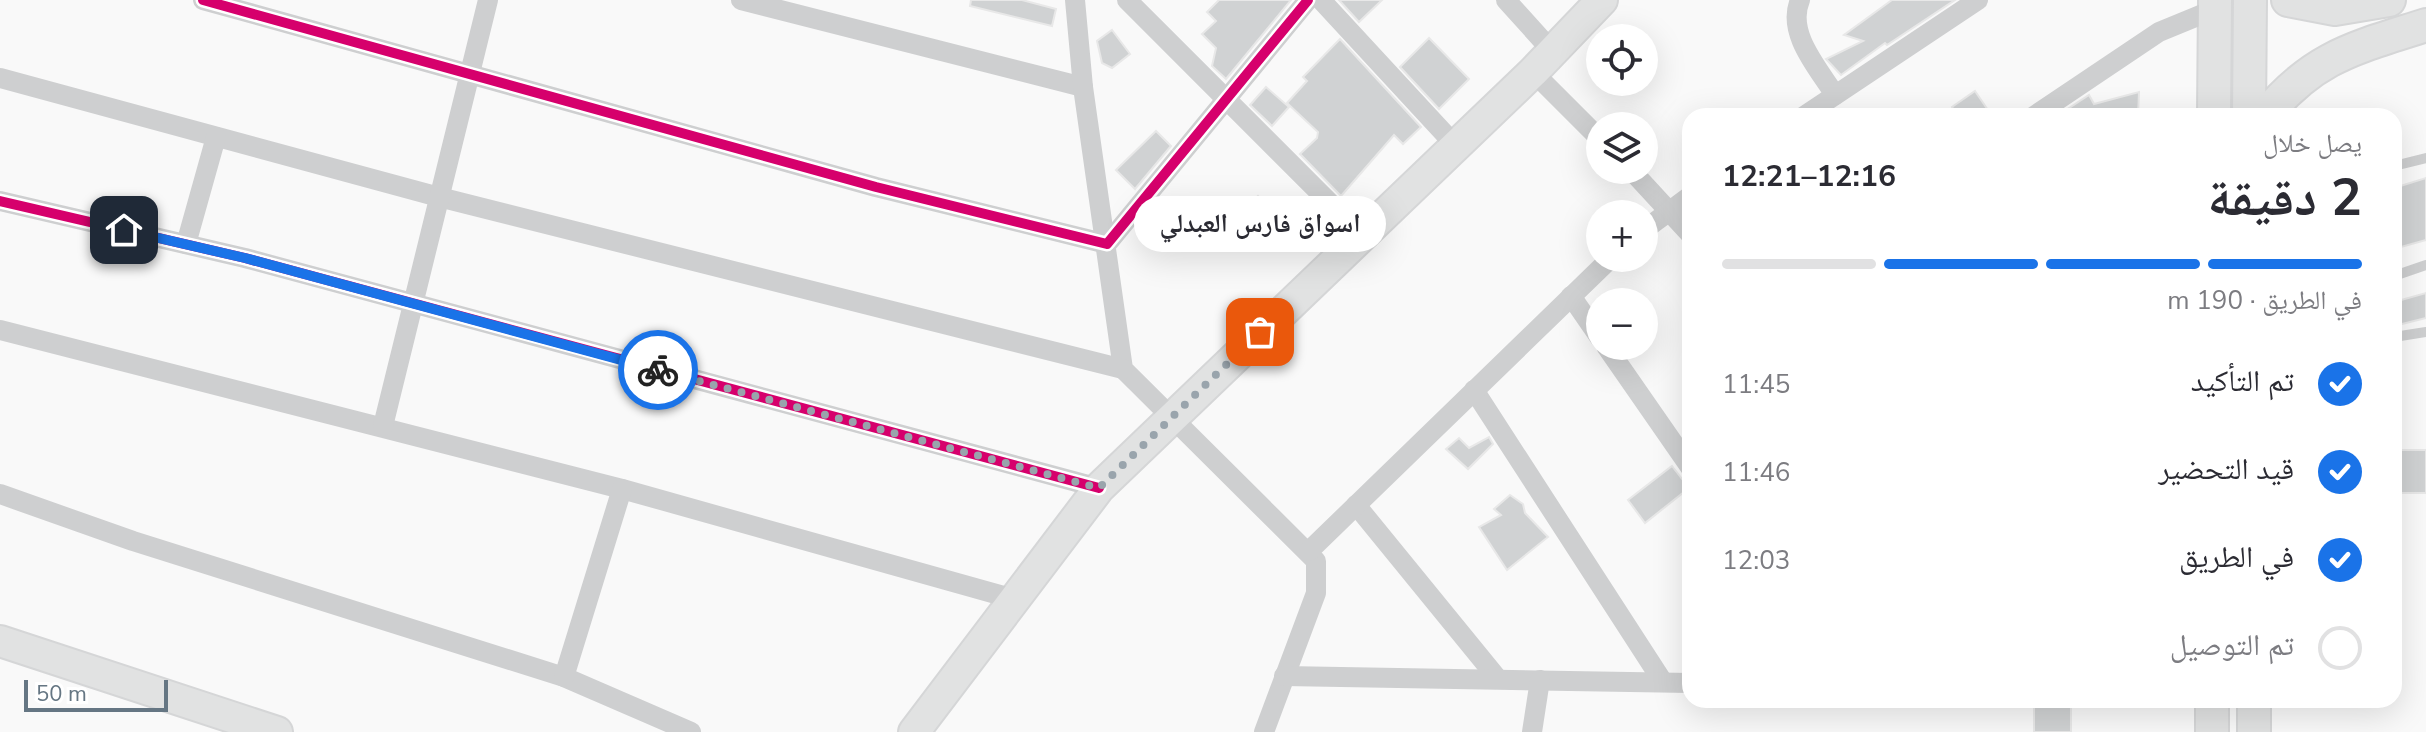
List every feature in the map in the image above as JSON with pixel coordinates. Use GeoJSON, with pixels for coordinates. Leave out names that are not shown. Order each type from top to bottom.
{"type":"FeatureCollection","features":[{"type":"Feature","properties":{"kind":"main road"},"geometry":{"type":"LineString","coordinates":[[2249,108],[2250,0]]}},
{"type":"Feature","properties":{"kind":"main road"},"geometry":{"type":"LineString","coordinates":[[2288,0],[2335,9],[2389,0]]}},
{"type":"Feature","properties":{"kind":"main road"},"geometry":{"type":"LineString","coordinates":[[2214,108],[2215,4]]}},
{"type":"Feature","properties":{"kind":"main road"},"geometry":{"type":"LineString","coordinates":[[2272,108],[2299,78],[2322,62],[2426,25]]}},
{"type":"Feature","properties":{"kind":"main road"},"geometry":{"type":"LineString","coordinates":[[2212,708],[2212,732]]}},
{"type":"Feature","properties":{"kind":"main road"},"geometry":{"type":"LineString","coordinates":[[2254,708],[2254,732]]}},
{"type":"Feature","properties":{"kind":"street"},"geometry":{"type":"LineString","coordinates":[[203,0],[469,71],[876,187],[1107,244]]}},
{"type":"Feature","properties":{"kind":"street"},"geometry":{"type":"LineString","coordinates":[[383,426],[488,0]]}},
{"type":"Feature","properties":{"kind":"street"},"geometry":{"type":"LineString","coordinates":[[741,0],[1083,87]]}},
{"type":"Feature","properties":{"kind":"street"},"geometry":{"type":"LineString","coordinates":[[1075,0],[1083,87],[1123,369]]}},
{"type":"Feature","properties":{"kind":"street"},"geometry":{"type":"LineString","coordinates":[[1127,0],[1361,234]]}},
{"type":"Feature","properties":{"kind":"street"},"geometry":{"type":"LineString","coordinates":[[1107,244],[1308,0]]}},
{"type":"Feature","properties":{"kind":"street"},"geometry":{"type":"LineString","coordinates":[[1321,0],[1455,145]]}},
{"type":"Feature","properties":{"kind":"street"},"geometry":{"type":"LineString","coordinates":[[1506,0],[1542,62],[1586,120]]}},
{"type":"Feature","properties":{"kind":"street"},"geometry":{"type":"LineString","coordinates":[[914,732],[1099,488],[1542,62],[1602,0]]}},
{"type":"Feature","properties":{"kind":"street"},"geometry":{"type":"LineString","coordinates":[[1800,0],[1795,11],[1797,33],[1835,95]]}},
{"type":"Feature","properties":{"kind":"street"},"geometry":{"type":"LineString","coordinates":[[1816,108],[1978,0]]}},
{"type":"Feature","properties":{"kind":"street"},"geometry":{"type":"LineString","coordinates":[[2046,108],[2159,32],[2215,4]]}},
{"type":"Feature","properties":{"kind":"street"},"geometry":{"type":"LineString","coordinates":[[0,78],[439,197],[1123,369],[1316,561],[1316,593],[1264,732]]}},
{"type":"Feature","properties":{"kind":"street"},"geometry":{"type":"LineString","coordinates":[[186,244],[216,137]]}},
{"type":"Feature","properties":{"kind":"street"},"geometry":{"type":"LineString","coordinates":[[1645,184],[1682,224]]}},
{"type":"Feature","properties":{"kind":"street"},"geometry":{"type":"LineString","coordinates":[[0,201],[186,244],[1099,488]]}},
{"type":"Feature","properties":{"kind":"street"},"geometry":{"type":"LineString","coordinates":[[1658,220],[1682,202]]}},
{"type":"Feature","properties":{"kind":"street"},"geometry":{"type":"LineString","coordinates":[[1309,551],[1596,272]]}},
{"type":"Feature","properties":{"kind":"street"},"geometry":{"type":"LineString","coordinates":[[1571,296],[1586,318]]}},
{"type":"Feature","properties":{"kind":"street"},"geometry":{"type":"LineString","coordinates":[[0,330],[622,489],[1014,599]]}},
{"type":"Feature","properties":{"kind":"street"},"geometry":{"type":"LineString","coordinates":[[1616,360],[1682,455]]}},
{"type":"Feature","properties":{"kind":"street"},"geometry":{"type":"LineString","coordinates":[[1474,390],[1663,682]]}},
{"type":"Feature","properties":{"kind":"street"},"geometry":{"type":"LineString","coordinates":[[564,677],[622,489]]}},
{"type":"Feature","properties":{"kind":"street"},"geometry":{"type":"LineString","coordinates":[[0,494],[133,541],[564,677],[691,732]]}},
{"type":"Feature","properties":{"kind":"street"},"geometry":{"type":"LineString","coordinates":[[1356,505],[1498,679]]}},
{"type":"Feature","properties":{"kind":"street"},"geometry":{"type":"LineString","coordinates":[[0,641],[277,732]]}},
{"type":"Feature","properties":{"kind":"street"},"geometry":{"type":"LineString","coordinates":[[1284,676],[1682,683]]}},
{"type":"Feature","properties":{"kind":"street"},"geometry":{"type":"LineString","coordinates":[[1532,732],[1540,680]]}},
{"type":"Feature","properties":{"kind":"lane"},"geometry":{"type":"LineString","coordinates":[[2402,164],[2426,158]]}},
{"type":"Feature","properties":{"kind":"lane"},"geometry":{"type":"LineString","coordinates":[[2402,273],[2426,265]]}},
{"type":"Feature","properties":{"kind":"lane"},"geometry":{"type":"LineString","coordinates":[[2402,336],[2426,332]]}},
{"type":"Feature","properties":{"kind":"building"},"geometry":{"type":"Polygon","coordinates":[[[971,0],[1022,0],[1056,9],[1052,26],[970,6],[971,0]]]}},
{"type":"Feature","properties":{"kind":"building"},"geometry":{"type":"Polygon","coordinates":[[[1219,0],[1291,0],[1226,79],[1212,66],[1216,48],[1202,34],[1216,21],[1207,12],[1219,0]]]}},
{"type":"Feature","properties":{"kind":"building"},"geometry":{"type":"Polygon","coordinates":[[[1339,0],[1382,0],[1359,22],[1339,0]]]}},
{"type":"Feature","properties":{"kind":"building"},"geometry":{"type":"Polygon","coordinates":[[[1892,0],[1955,0],[1887,45],[1885,43],[1841,75],[1826,59],[1863,41],[1844,35],[1892,0]]]}},
{"type":"Feature","properties":{"kind":"building"},"geometry":{"type":"Polygon","coordinates":[[[1112,30],[1130,54],[1112,68],[1102,63],[1097,41],[1112,30]]]}},
{"type":"Feature","properties":{"kind":"building"},"geometry":{"type":"Polygon","coordinates":[[[1429,38],[1469,79],[1439,109],[1400,67],[1429,38]]]}},
{"type":"Feature","properties":{"kind":"building"},"geometry":{"type":"Polygon","coordinates":[[[1340,39],[1421,127],[1403,144],[1394,135],[1341,196],[1300,154],[1317,138],[1318,132],[1287,103],[1307,81],[1303,77],[1340,39]]]}},
{"type":"Feature","properties":{"kind":"building"},"geometry":{"type":"Polygon","coordinates":[[[1266,87],[1289,107],[1272,126],[1250,105],[1266,87]]]}},
{"type":"Feature","properties":{"kind":"building"},"geometry":{"type":"Polygon","coordinates":[[[1975,91],[1987,108],[1953,108],[1975,91]]]}},
{"type":"Feature","properties":{"kind":"building"},"geometry":{"type":"Polygon","coordinates":[[[2139,92],[2138,108],[2069,108],[2089,95],[2094,104],[2139,92]]]}},
{"type":"Feature","properties":{"kind":"building"},"geometry":{"type":"Polygon","coordinates":[[[1156,131],[1171,146],[1135,189],[1116,170],[1156,131]]]}},
{"type":"Feature","properties":{"kind":"building"},"geometry":{"type":"Polygon","coordinates":[[[2426,178],[2426,240],[2402,247],[2402,186],[2426,178]]]}},
{"type":"Feature","properties":{"kind":"building"},"geometry":{"type":"Polygon","coordinates":[[[1258,196],[1283,224],[1264,241],[1237,215],[1258,196]]]}},
{"type":"Feature","properties":{"kind":"building"},"geometry":{"type":"Polygon","coordinates":[[[2426,293],[2426,318],[2402,324],[2402,300],[2426,293]]]}},
{"type":"Feature","properties":{"kind":"building"},"geometry":{"type":"Polygon","coordinates":[[[1489,437],[1493,444],[1468,469],[1446,449],[1459,438],[1469,448],[1489,437]]]}},
{"type":"Feature","properties":{"kind":"building"},"geometry":{"type":"Polygon","coordinates":[[[2402,450],[2426,450],[2426,493],[2402,493],[2402,450]]]}},
{"type":"Feature","properties":{"kind":"building"},"geometry":{"type":"Polygon","coordinates":[[[1672,466],[1682,479],[1682,494],[1645,523],[1628,500],[1672,466]]]}},
{"type":"Feature","properties":{"kind":"building"},"geometry":{"type":"Polygon","coordinates":[[[1510,495],[1523,504],[1525,513],[1548,537],[1507,570],[1479,527],[1501,515],[1494,509],[1510,495]]]}},
{"type":"Feature","properties":{"kind":"building"},"geometry":{"type":"Polygon","coordinates":[[[2034,708],[2071,708],[2071,732],[2034,732],[2034,708]]]}},
{"type":"Feature","properties":{"kind":"cycle path"},"geometry":{"type":"LineString","coordinates":[[203,0],[876,187],[1107,244],[1308,0]]}},
{"type":"Feature","properties":{"kind":"cycle path"},"geometry":{"type":"LineString","coordinates":[[0,201],[245,258],[1099,488]]}},
{"type":"Feature","properties":{"kind":"way so far"},"geometry":{"type":"LineString","coordinates":[[658,370],[1099,488],[1260,332]]}},
{"type":"Feature","properties":{"kind":"place","name":"اسواق فارس العبدلي"},"geometry":{"type":"Point","coordinates":[1260,332]}},
{"type":"Feature","properties":{"kind":"route"},"geometry":{"type":"LineString","coordinates":[[124,230],[245,258],[658,370]]}}]}
